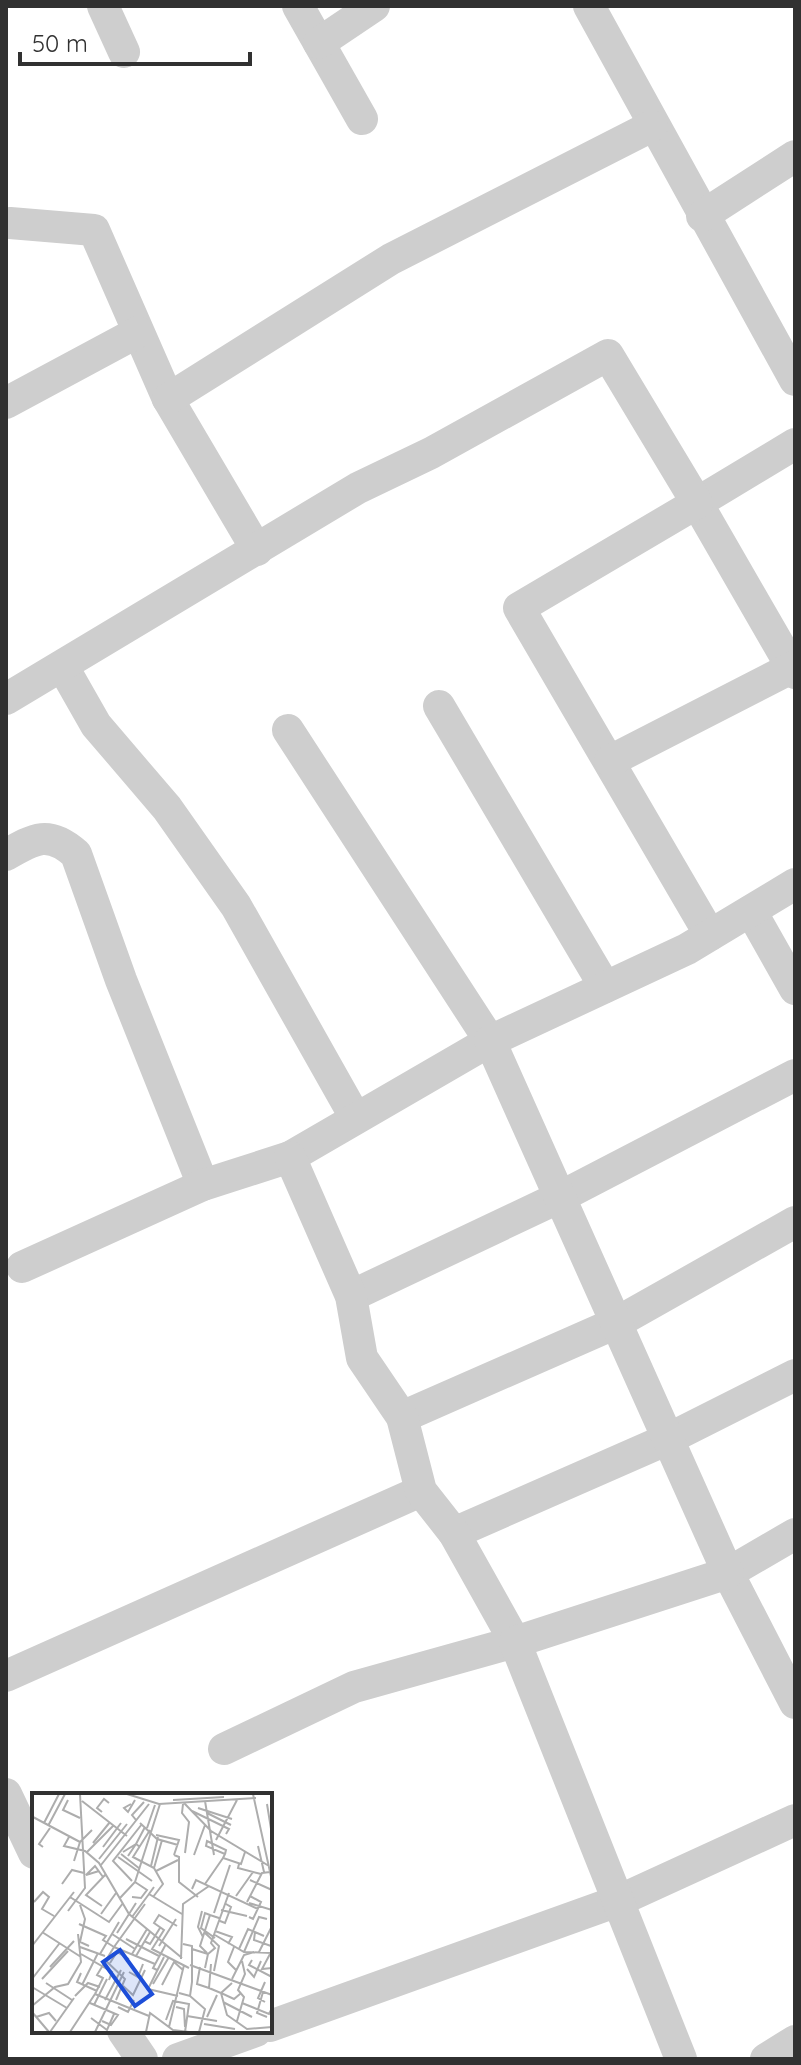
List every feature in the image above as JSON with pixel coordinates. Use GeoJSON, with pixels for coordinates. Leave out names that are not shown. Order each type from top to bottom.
{"type":"FeatureCollection","features":[{"type":"Feature","properties":{"kind":"street"},"geometry":{"type":"LineString","coordinates":[[103,6],[124,52]]}},
{"type":"Feature","properties":{"kind":"street"},"geometry":{"type":"LineString","coordinates":[[298,6],[362,119]]}},
{"type":"Feature","properties":{"kind":"street"},"geometry":{"type":"LineString","coordinates":[[319,43],[374,6]]}},
{"type":"Feature","properties":{"kind":"street"},"geometry":{"type":"LineString","coordinates":[[589,6],[652,126],[795,380]]}},
{"type":"Feature","properties":{"kind":"street"},"geometry":{"type":"LineString","coordinates":[[168,399],[391,259],[652,126]]}},
{"type":"Feature","properties":{"kind":"street"},"geometry":{"type":"LineString","coordinates":[[702,216],[795,156]]}},
{"type":"Feature","properties":{"kind":"street"},"geometry":{"type":"LineString","coordinates":[[7,222],[94,230],[168,399],[257,550]]}},
{"type":"Feature","properties":{"kind":"street"},"geometry":{"type":"LineString","coordinates":[[6,403],[138,332]]}},
{"type":"Feature","properties":{"kind":"street"},"geometry":{"type":"LineString","coordinates":[[6,699],[358,488],[431,453],[608,355],[794,669],[610,761]]}},
{"type":"Feature","properties":{"kind":"street"},"geometry":{"type":"LineString","coordinates":[[710,935],[519,608],[795,444]]}},
{"type":"Feature","properties":{"kind":"street"},"geometry":{"type":"LineString","coordinates":[[63,667],[96,725],[167,808],[236,906],[355,1117]]}},
{"type":"Feature","properties":{"kind":"street"},"geometry":{"type":"LineString","coordinates":[[439,706],[605,987]]}},
{"type":"Feature","properties":{"kind":"street"},"geometry":{"type":"LineString","coordinates":[[288,730],[490,1041],[728,1573],[795,1703]]}},
{"type":"Feature","properties":{"kind":"street"},"geometry":{"type":"LineString","coordinates":[[6,855],[38,838],[61,840],[76,854],[121,980],[203,1185]]}},
{"type":"Feature","properties":{"kind":"street"},"geometry":{"type":"LineString","coordinates":[[22,1267],[203,1185],[290,1157],[490,1041],[710,935],[795,884]]}},
{"type":"Feature","properties":{"kind":"street"},"geometry":{"type":"LineString","coordinates":[[751,911],[795,989]]}},
{"type":"Feature","properties":{"kind":"street"},"geometry":{"type":"LineString","coordinates":[[351,1296],[560,1197],[795,1075]]}},
{"type":"Feature","properties":{"kind":"street"},"geometry":{"type":"LineString","coordinates":[[290,1157],[351,1296],[362,1358],[402,1417],[421,1491],[454,1533],[515,1642],[681,2059]]}},
{"type":"Feature","properties":{"kind":"street"},"geometry":{"type":"LineString","coordinates":[[402,1417],[616,1323],[795,1222]]}},
{"type":"Feature","properties":{"kind":"street"},"geometry":{"type":"LineString","coordinates":[[454,1533],[668,1439],[795,1375]]}},
{"type":"Feature","properties":{"kind":"street"},"geometry":{"type":"LineString","coordinates":[[6,1676],[421,1491]]}},
{"type":"Feature","properties":{"kind":"street"},"geometry":{"type":"LineString","coordinates":[[224,1749],[354,1687],[515,1642],[728,1573],[795,1534]]}},
{"type":"Feature","properties":{"kind":"street"},"geometry":{"type":"LineString","coordinates":[[6,1794],[32,1849]]}},
{"type":"Feature","properties":{"kind":"street"},"geometry":{"type":"LineString","coordinates":[[272,2025],[618,1901],[795,1820]]}},
{"type":"Feature","properties":{"kind":"street"},"geometry":{"type":"LineString","coordinates":[[124,2033],[142,2059]]}},
{"type":"Feature","properties":{"kind":"street"},"geometry":{"type":"LineString","coordinates":[[178,2059],[250,2033]]}},
{"type":"Feature","properties":{"kind":"street"},"geometry":{"type":"LineString","coordinates":[[766,2059],[795,2041]]}}]}
